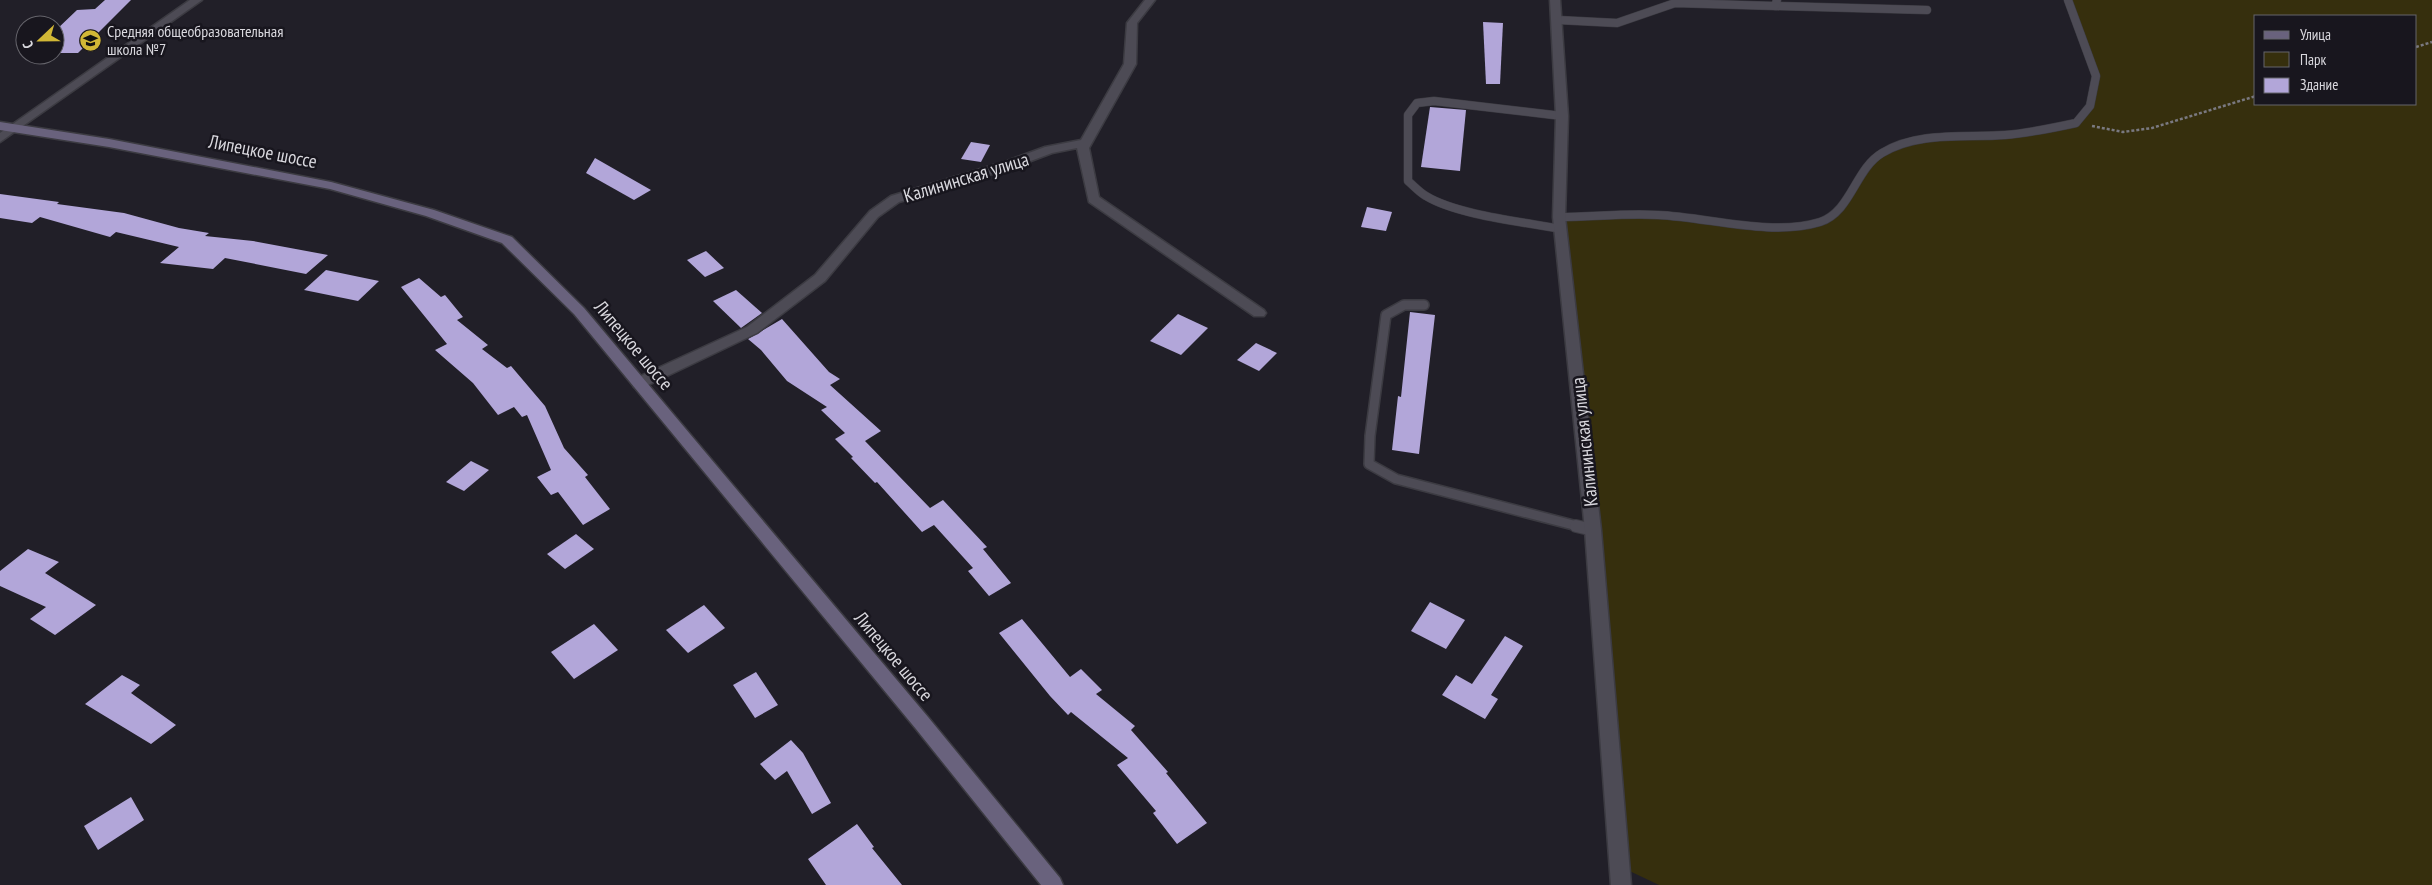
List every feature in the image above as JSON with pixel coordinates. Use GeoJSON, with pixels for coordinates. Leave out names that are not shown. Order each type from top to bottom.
{"type":"FeatureCollection","features":[{"type":"Feature","properties":{"kind":"street"},"geometry":{"type":"LineString","coordinates":[[0,138],[17,128],[46,105],[196,0]]}},
{"type":"Feature","properties":{"kind":"street"},"geometry":{"type":"LineString","coordinates":[[1150,0],[1132,23],[1130,64],[1083,148],[1093,199],[1259,312]]}},
{"type":"Feature","properties":{"kind":"street","name":"Калининская улица"},"geometry":{"type":"LineString","coordinates":[[1555,0],[1558,20],[1562,116],[1560,223],[1593,530],[1621,885]]}},
{"type":"Feature","properties":{"kind":"street","name":"Липецкое шоссе"},"geometry":{"type":"LineString","coordinates":[[0,126],[109,143],[331,186],[430,213],[507,240],[579,311],[922,723],[1053,885]]}},
{"type":"Feature","properties":{"kind":"street","name":"Калининская улица"},"geometry":{"type":"LineString","coordinates":[[639,383],[752,330],[820,278],[874,214],[895,199],[925,188],[1002,167],[1049,150],[1086,143]]}},
{"type":"Feature","properties":{"kind":"lane"},"geometry":{"type":"LineString","coordinates":[[1562,116],[1434,101],[1417,103],[1408,115],[1408,181],[1426,196],[1495,217],[1560,223],[1658,215],[1734,224],[1796,226],[1822,222],[1839,212],[1848,192],[1867,164],[1882,153],[1912,141],[2006,135],[2076,123],[2090,106],[2096,76],[2068,0]]}},
{"type":"Feature","properties":{"kind":"lane"},"geometry":{"type":"LineString","coordinates":[[1558,20],[1617,23],[1676,3],[1776,3],[1927,10]]}},
{"type":"Feature","properties":{"kind":"lane"},"geometry":{"type":"LineString","coordinates":[[1424,305],[1404,305],[1386,314],[1370,436],[1369,464],[1396,479],[1593,530]]}},
{"type":"Feature","properties":{"kind":"path"},"geometry":{"type":"LineString","coordinates":[[2417,47],[2432,42]]}},
{"type":"Feature","properties":{"kind":"path"},"geometry":{"type":"LineString","coordinates":[[2076,123],[2123,132],[2152,128],[2254,97]]}},
{"type":"Feature","properties":{"kind":"green space"},"geometry":{"type":"Polygon","coordinates":[[[2068,0],[2432,0],[2432,885],[1659,885],[1619,866],[1559,217],[1658,215],[1734,224],[1796,226],[1822,222],[1839,212],[1867,164],[1912,141],[2006,135],[2076,123],[2090,106],[2096,76],[2068,0]]]}},
{"type":"Feature","properties":{"kind":"building"},"geometry":{"type":"Polygon","coordinates":[[[105,0],[131,0],[78,53],[65,53],[65,21],[77,10],[95,9],[105,0]]]}},
{"type":"Feature","properties":{"kind":"building"},"geometry":{"type":"Polygon","coordinates":[[[1483,22],[1503,23],[1500,84],[1486,84],[1483,22]]]}},
{"type":"Feature","properties":{"kind":"building"},"geometry":{"type":"Polygon","coordinates":[[[1430,107],[1466,110],[1460,171],[1421,167],[1430,107]]]}},
{"type":"Feature","properties":{"kind":"building"},"geometry":{"type":"Polygon","coordinates":[[[971,142],[990,145],[981,162],[961,159],[971,142]]]}},
{"type":"Feature","properties":{"kind":"building"},"geometry":{"type":"Polygon","coordinates":[[[595,158],[651,190],[634,200],[586,173],[595,158]]]}},
{"type":"Feature","properties":{"kind":"building"},"geometry":{"type":"Polygon","coordinates":[[[0,194],[124,213],[179,228],[209,233],[205,236],[253,241],[328,255],[306,274],[225,258],[213,269],[160,263],[179,247],[116,232],[110,237],[40,217],[32,223],[0,218],[0,194]]]}},
{"type":"Feature","properties":{"kind":"building"},"geometry":{"type":"Polygon","coordinates":[[[1367,207],[1392,212],[1386,231],[1361,227],[1367,207]]]}},
{"type":"Feature","properties":{"kind":"building"},"geometry":{"type":"Polygon","coordinates":[[[706,251],[724,268],[705,277],[687,260],[706,251]]]}},
{"type":"Feature","properties":{"kind":"building"},"geometry":{"type":"Polygon","coordinates":[[[326,270],[379,281],[358,301],[304,290],[326,270]]]}},
{"type":"Feature","properties":{"kind":"building"},"geometry":{"type":"Polygon","coordinates":[[[419,278],[441,297],[445,295],[463,317],[457,320],[488,345],[482,349],[507,368],[511,366],[545,406],[564,448],[588,475],[585,477],[610,509],[583,525],[558,492],[551,495],[537,477],[551,470],[527,415],[522,417],[514,407],[498,415],[473,383],[435,350],[447,344],[401,287],[419,278]]]}},
{"type":"Feature","properties":{"kind":"building"},"geometry":{"type":"Polygon","coordinates":[[[736,290],[762,313],[741,328],[713,301],[736,290]]]}},
{"type":"Feature","properties":{"kind":"building"},"geometry":{"type":"Polygon","coordinates":[[[1410,312],[1435,315],[1419,454],[1392,450],[1398,396],[1401,397],[1410,312]]]}},
{"type":"Feature","properties":{"kind":"building"},"geometry":{"type":"Polygon","coordinates":[[[1178,314],[1208,328],[1181,355],[1150,341],[1178,314]]]}},
{"type":"Feature","properties":{"kind":"building"},"geometry":{"type":"Polygon","coordinates":[[[782,319],[829,372],[840,379],[830,385],[881,431],[865,441],[930,508],[943,500],[987,547],[983,549],[1011,583],[989,596],[968,571],[973,568],[934,525],[922,532],[877,482],[875,483],[851,458],[853,457],[835,439],[845,433],[821,410],[827,407],[787,381],[761,350],[748,339],[782,319]]]}},
{"type":"Feature","properties":{"kind":"building"},"geometry":{"type":"Polygon","coordinates":[[[1256,343],[1277,353],[1259,371],[1237,360],[1256,343]]]}},
{"type":"Feature","properties":{"kind":"building"},"geometry":{"type":"Polygon","coordinates":[[[471,461],[489,470],[464,491],[446,482],[471,461]]]}},
{"type":"Feature","properties":{"kind":"building"},"geometry":{"type":"Polygon","coordinates":[[[576,534],[594,549],[565,569],[547,554],[576,534]]]}},
{"type":"Feature","properties":{"kind":"building"},"geometry":{"type":"Polygon","coordinates":[[[28,549],[59,562],[45,573],[96,605],[55,635],[30,619],[46,607],[0,586],[0,571],[28,549]]]}},
{"type":"Feature","properties":{"kind":"building"},"geometry":{"type":"Polygon","coordinates":[[[1430,602],[1465,620],[1446,649],[1411,631],[1430,602]]]}},
{"type":"Feature","properties":{"kind":"building"},"geometry":{"type":"Polygon","coordinates":[[[704,605],[725,628],[688,653],[666,630],[704,605]]]}},
{"type":"Feature","properties":{"kind":"building"},"geometry":{"type":"Polygon","coordinates":[[[1022,619],[1070,677],[1081,669],[1102,690],[1096,694],[1135,726],[1131,730],[1168,772],[1166,773],[1207,823],[1177,844],[1153,813],[1156,811],[1117,765],[1128,758],[1071,712],[1068,715],[1050,696],[999,633],[1022,619]]]}},
{"type":"Feature","properties":{"kind":"building"},"geometry":{"type":"Polygon","coordinates":[[[594,624],[618,650],[574,679],[551,652],[594,624]]]}},
{"type":"Feature","properties":{"kind":"building"},"geometry":{"type":"Polygon","coordinates":[[[1505,636],[1523,646],[1491,695],[1498,699],[1485,719],[1442,695],[1456,675],[1472,684],[1505,636]]]}},
{"type":"Feature","properties":{"kind":"building"},"geometry":{"type":"Polygon","coordinates":[[[756,672],[778,705],[755,718],[733,685],[756,672]]]}},
{"type":"Feature","properties":{"kind":"building"},"geometry":{"type":"Polygon","coordinates":[[[122,675],[140,685],[131,693],[176,725],[151,744],[85,704],[122,675]]]}},
{"type":"Feature","properties":{"kind":"building"},"geometry":{"type":"Polygon","coordinates":[[[791,740],[803,753],[831,803],[812,814],[787,771],[775,780],[760,764],[791,740]]]}},
{"type":"Feature","properties":{"kind":"building"},"geometry":{"type":"Polygon","coordinates":[[[131,797],[144,820],[98,850],[84,826],[131,797]]]}},
{"type":"Feature","properties":{"kind":"building"},"geometry":{"type":"Polygon","coordinates":[[[857,824],[874,847],[872,848],[902,885],[826,885],[808,859],[857,824]]]}},
{"type":"Feature","properties":{"kind":"place","name":"Средняя общеобразовательная школа №7"},"geometry":{"type":"Point","coordinates":[91,40]}}]}
